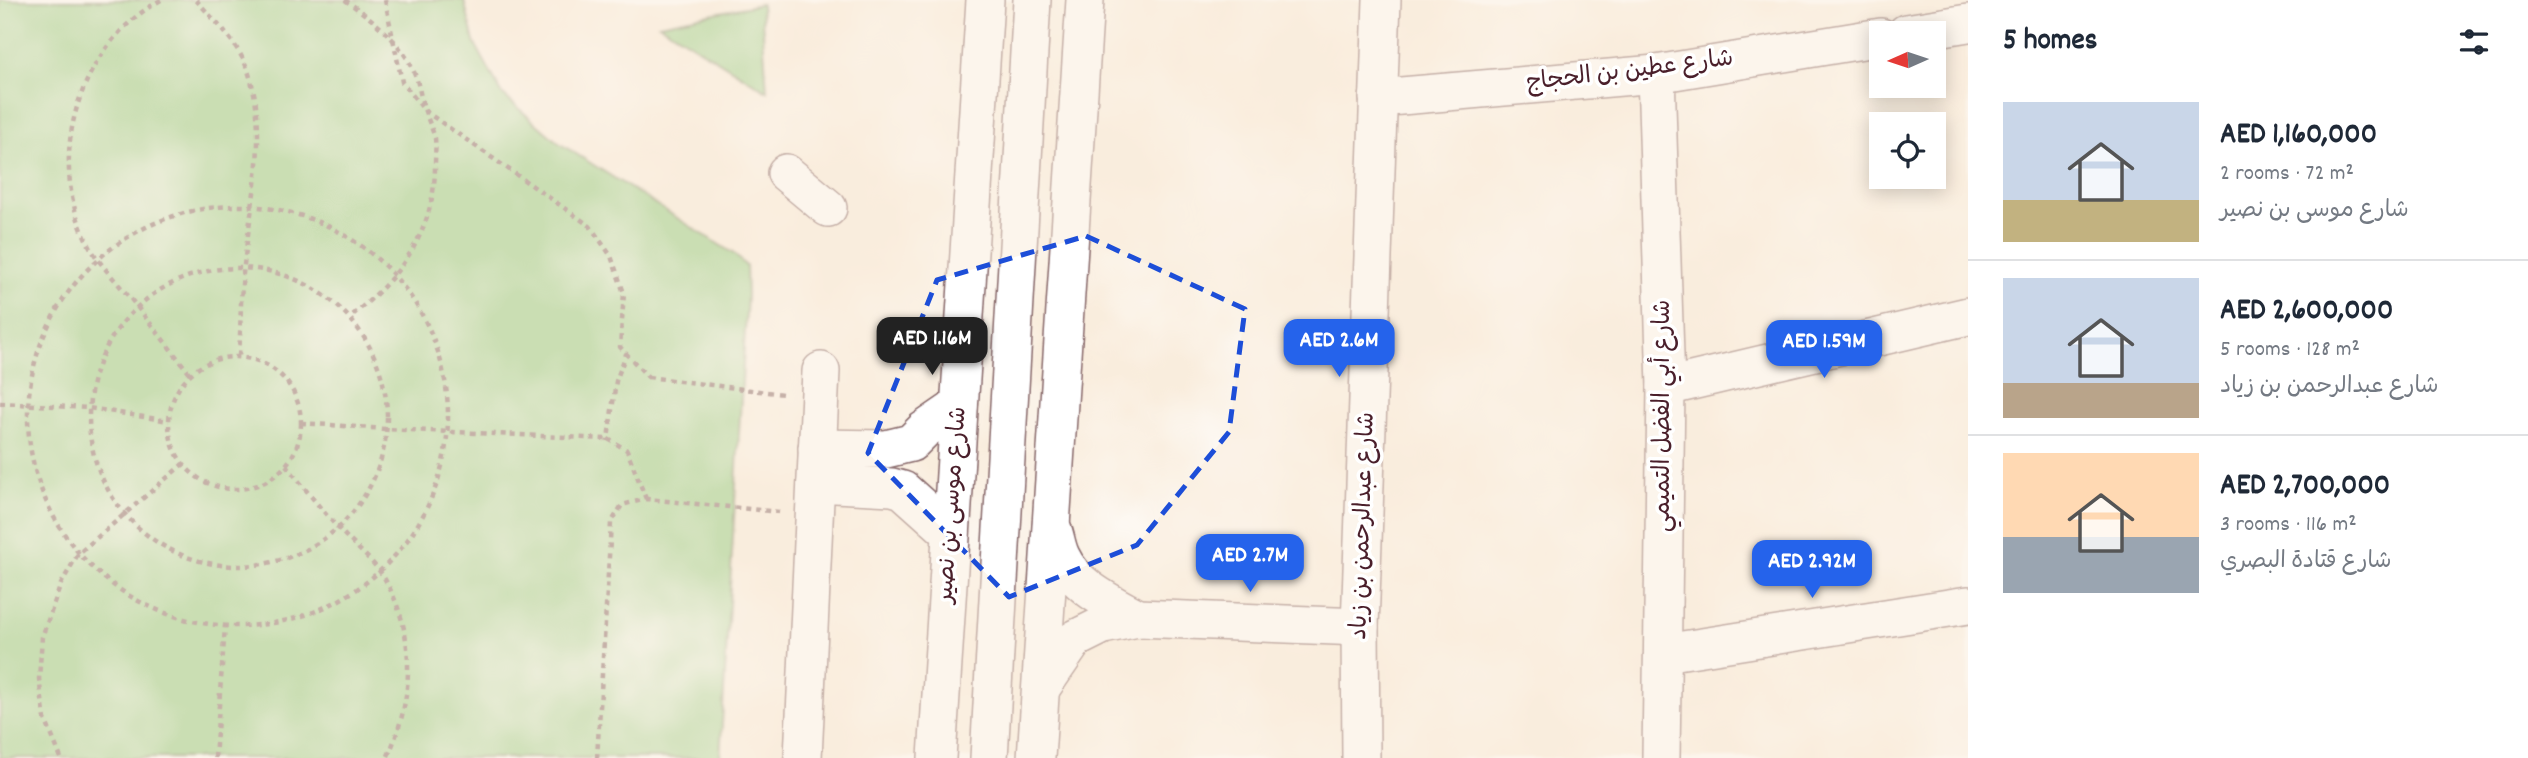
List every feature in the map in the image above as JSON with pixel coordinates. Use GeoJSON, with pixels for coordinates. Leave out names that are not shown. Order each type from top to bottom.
{"type":"FeatureCollection","features":[{"type":"Feature","properties":{"kind":"street","name":"شارع موسى بن نصير"},"geometry":{"type":"LineString","coordinates":[[937,758],[985,0]]}},
{"type":"Feature","properties":{"kind":"street","name":"شارع موسى بن نصير"},"geometry":{"type":"LineString","coordinates":[[989,758],[1032,0]]}},
{"type":"Feature","properties":{"kind":"street"},"geometry":{"type":"LineString","coordinates":[[1037,758],[1085,0]]}},
{"type":"Feature","properties":{"kind":"street","name":"شارع عبدالرحمن بن زياد"},"geometry":{"type":"LineString","coordinates":[[1361,758],[1360,627],[1382,0]]}},
{"type":"Feature","properties":{"kind":"street"},"geometry":{"type":"LineString","coordinates":[[1946,27],[1968,23]]}},
{"type":"Feature","properties":{"kind":"street","name":"شارع عطين بن الحجاج"},"geometry":{"type":"LineString","coordinates":[[1378,98],[1656,74],[1869,39]]}},
{"type":"Feature","properties":{"kind":"street","name":"شارع أبي الفضل التميمي"},"geometry":{"type":"LineString","coordinates":[[1656,74],[1666,387],[1661,758]]}},
{"type":"Feature","properties":{"kind":"street"},"geometry":{"type":"LineString","coordinates":[[786,173],[828,208]]}},
{"type":"Feature","properties":{"kind":"street"},"geometry":{"type":"LineString","coordinates":[[1666,387],[1968,316]]}},
{"type":"Feature","properties":{"kind":"street"},"geometry":{"type":"LineString","coordinates":[[803,758],[821,371]]}},
{"type":"Feature","properties":{"kind":"street"},"geometry":{"type":"LineString","coordinates":[[817,465],[911,443],[924,430],[959,406]]}},
{"type":"Feature","properties":{"kind":"street"},"geometry":{"type":"LineString","coordinates":[[817,465],[903,490],[951,533]]}},
{"type":"Feature","properties":{"kind":"street"},"geometry":{"type":"LineString","coordinates":[[1052,524],[1062,558],[1077,579],[1104,600],[1138,618]]}},
{"type":"Feature","properties":{"kind":"street"},"geometry":{"type":"LineString","coordinates":[[1664,653],[1968,605]]}},
{"type":"Feature","properties":{"kind":"street"},"geometry":{"type":"LineString","coordinates":[[1042,688],[1075,639],[1103,625],[1138,618],[1360,627]]}},
{"type":"Feature","properties":{"kind":"path"},"geometry":{"type":"LineString","coordinates":[[161,0],[143,10],[113,38],[89,73],[71,126],[68,168],[74,207],[92,250],[190,374]]}},
{"type":"Feature","properties":{"kind":"path"},"geometry":{"type":"LineString","coordinates":[[196,0],[224,31],[247,66],[256,100],[258,143],[244,267],[239,356]]}},
{"type":"Feature","properties":{"kind":"path"},"geometry":{"type":"LineString","coordinates":[[345,0],[370,18],[392,39],[414,71],[435,139],[435,183],[426,220],[409,256],[376,296],[350,317]]}},
{"type":"Feature","properties":{"kind":"path"},"geometry":{"type":"LineString","coordinates":[[385,0],[402,82],[425,111],[590,226],[611,256],[624,293],[620,347],[649,378]]}},
{"type":"Feature","properties":{"kind":"path"},"geometry":{"type":"LineString","coordinates":[[253,206],[290,212],[337,230],[372,254],[395,276],[422,315],[439,356],[446,393],[446,432],[436,487],[417,528],[380,573],[344,599],[297,619],[260,627],[225,627],[210,626],[151,610],[113,587],[78,554],[54,520],[34,471],[28,426],[30,377],[51,318],[79,278],[98,260],[113,246],[160,220],[206,208],[253,206]]}},
{"type":"Feature","properties":{"kind":"path"},"geometry":{"type":"LineString","coordinates":[[216,267],[244,267],[274,271],[309,284],[334,301],[350,317],[369,344],[381,374],[386,399],[386,429],[379,466],[365,495],[338,528],[314,547],[279,561],[254,566],[219,566],[175,553],[149,538],[123,514],[108,491],[93,455],[88,424],[90,390],[106,346],[125,318],[137,307],[149,295],[183,277],[216,267]]}},
{"type":"Feature","properties":{"kind":"path"},"geometry":{"type":"LineString","coordinates":[[608,439],[616,381],[626,354],[649,378],[783,394]]}},
{"type":"Feature","properties":{"kind":"path"},"geometry":{"type":"LineString","coordinates":[[239,356],[264,363],[277,371],[295,394],[301,423],[297,445],[286,465],[266,482],[241,489],[228,489],[203,481],[183,464],[172,444],[169,421],[171,403],[178,387],[190,374],[212,361],[239,356]]}},
{"type":"Feature","properties":{"kind":"path"},"geometry":{"type":"LineString","coordinates":[[0,403],[89,408],[169,421]]}},
{"type":"Feature","properties":{"kind":"path"},"geometry":{"type":"LineString","coordinates":[[301,423],[608,439],[626,450],[646,499]]}},
{"type":"Feature","properties":{"kind":"path"},"geometry":{"type":"LineString","coordinates":[[61,758],[45,719],[39,679],[42,637],[61,584],[78,554],[183,464]]}},
{"type":"Feature","properties":{"kind":"path"},"geometry":{"type":"LineString","coordinates":[[286,465],[338,528],[387,581],[402,617],[408,650],[408,694],[399,732],[387,758]]}},
{"type":"Feature","properties":{"kind":"path"},"geometry":{"type":"LineString","coordinates":[[597,758],[611,523],[622,505],[646,499],[779,512]]}},
{"type":"Feature","properties":{"kind":"path"},"geometry":{"type":"LineString","coordinates":[[215,758],[225,627]]}},
{"type":"Feature","properties":{"kind":"highlighted area"},"geometry":{"type":"Polygon","coordinates":[[[1086,236],[1245,309],[1229,432],[1137,545],[1009,597],[868,453],[937,280],[1086,236]]]}},
{"type":"Feature","properties":{"kind":"green space"},"geometry":{"type":"Polygon","coordinates":[[[0,0],[464,0],[474,42],[503,95],[559,143],[734,254],[746,266],[747,296],[720,758],[0,758],[0,0]]]}},
{"type":"Feature","properties":{"kind":"green space"},"geometry":{"type":"Polygon","coordinates":[[[761,4],[767,91],[659,24],[761,4]]]}}]}
